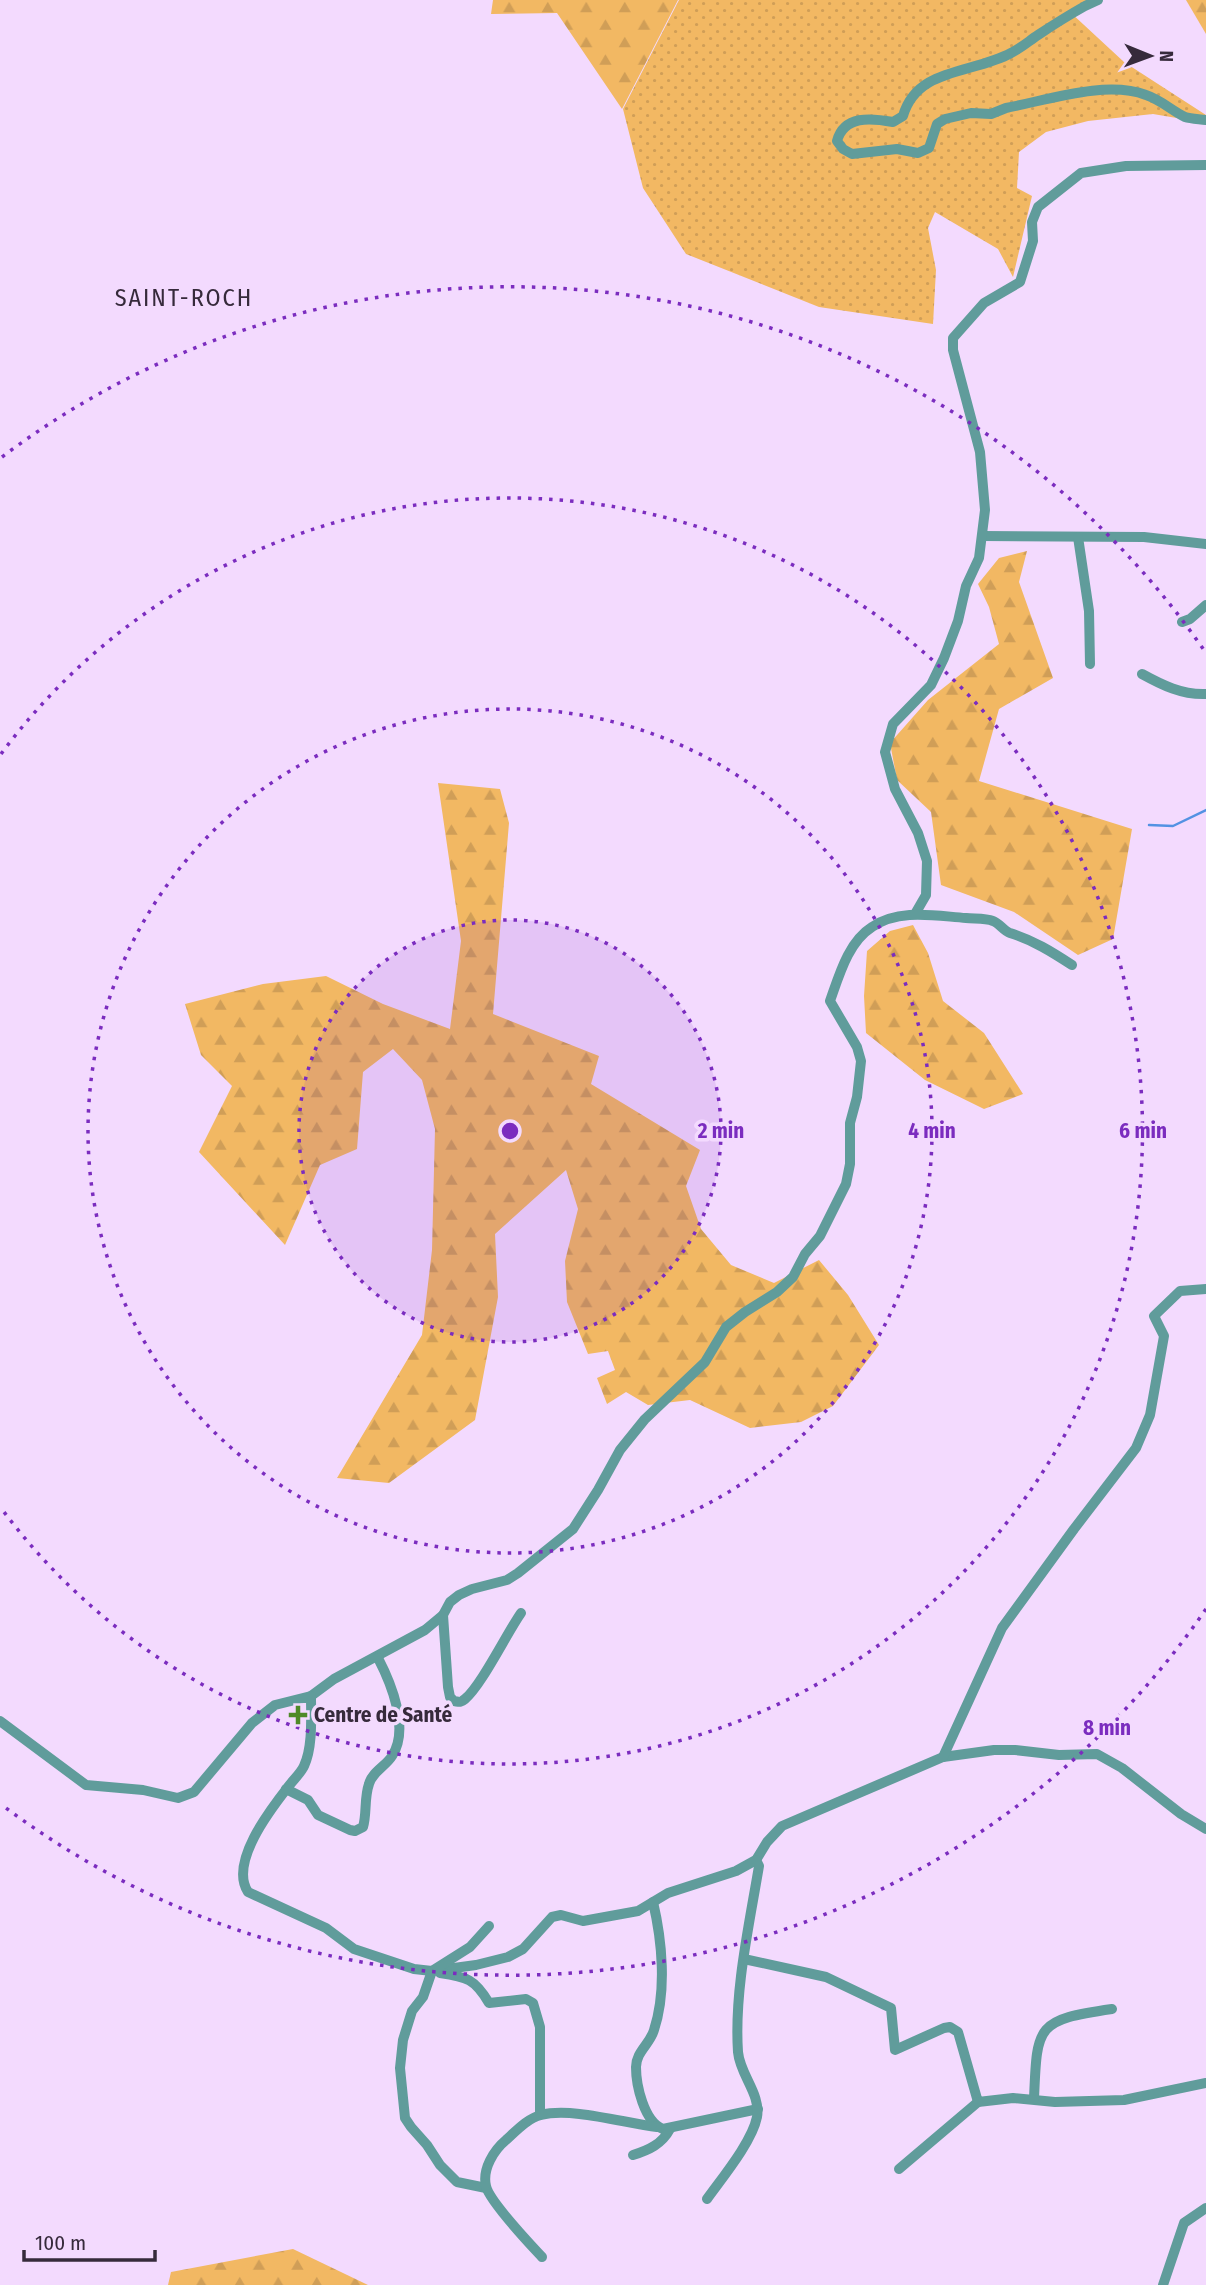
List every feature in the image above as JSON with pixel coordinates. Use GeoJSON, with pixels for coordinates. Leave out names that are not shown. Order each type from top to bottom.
{"type":"FeatureCollection","features":[{"type":"Feature","properties":{"kind":"street"},"geometry":{"type":"LineString","coordinates":[[1098,0],[993,62],[948,73],[917,89],[907,102],[903,116],[893,122],[854,120],[840,131],[837,141],[843,149],[852,154],[897,149],[918,153],[929,148],[937,124],[945,119],[971,113],[991,114],[1006,108],[1106,89],[1145,94],[1185,117],[1206,120]]}},
{"type":"Feature","properties":{"kind":"street"},"geometry":{"type":"LineString","coordinates":[[915,914],[926,895],[927,861],[918,833],[895,789],[885,752],[893,723],[931,685],[944,657],[966,586],[979,558],[985,510],[980,452],[953,350],[953,338],[990,299],[1020,282],[1033,241],[1032,222],[1038,207],[1081,173],[1126,166],[1206,165]]}},
{"type":"Feature","properties":{"kind":"street"},"geometry":{"type":"LineString","coordinates":[[983,536],[1144,537],[1206,544]]}},
{"type":"Feature","properties":{"kind":"street"},"geometry":{"type":"LineString","coordinates":[[1078,537],[1089,611],[1090,664]]}},
{"type":"Feature","properties":{"kind":"street"},"geometry":{"type":"LineString","coordinates":[[1182,622],[1190,619],[1206,605]]}},
{"type":"Feature","properties":{"kind":"street"},"geometry":{"type":"LineString","coordinates":[[1142,674],[1169,688],[1206,694]]}},
{"type":"Feature","properties":{"kind":"street"},"geometry":{"type":"LineString","coordinates":[[0,1721],[86,1785],[143,1790],[178,1798],[194,1792],[231,1745],[275,1705],[311,1696],[334,1679],[425,1630],[443,1615],[450,1602],[459,1595],[472,1588],[507,1580],[573,1529],[620,1450],[645,1419],[705,1362],[726,1327],[777,1292],[793,1277],[805,1254],[820,1236],[846,1184],[850,1164],[850,1123],[858,1097],[862,1061],[830,1001],[849,953],[861,936],[872,926],[915,914],[993,921],[1010,933],[1016,933],[1039,944],[1072,965]]}},
{"type":"Feature","properties":{"kind":"street"},"geometry":{"type":"LineString","coordinates":[[943,1757],[1002,1628],[1136,1448],[1150,1416],[1164,1336],[1154,1316],[1181,1290],[1206,1289]]}},
{"type":"Feature","properties":{"kind":"street"},"geometry":{"type":"LineString","coordinates":[[443,1615],[448,1687],[450,1697],[454,1702],[460,1702],[467,1698],[521,1613]]}},
{"type":"Feature","properties":{"kind":"street"},"geometry":{"type":"LineString","coordinates":[[286,1789],[308,1800],[318,1815],[355,1831],[363,1827],[368,1785],[372,1776],[394,1754],[398,1743],[396,1702],[390,1681],[378,1657]]}},
{"type":"Feature","properties":{"kind":"street"},"geometry":{"type":"LineString","coordinates":[[311,1696],[309,1744],[304,1765],[246,1853],[243,1884],[248,1892],[326,1928],[354,1949],[414,1969],[461,1976],[473,1981],[489,2003],[526,1999],[533,2003],[540,2027],[540,2115]]}},
{"type":"Feature","properties":{"kind":"street"},"geometry":{"type":"LineString","coordinates":[[432,1971],[476,1965],[508,1956],[523,1949],[552,1917],[561,1915],[583,1921],[638,1911],[668,1893],[736,1871],[756,1860],[767,1842],[782,1826],[943,1757],[994,1751],[1059,1755],[1097,1754],[1122,1768],[1173,1808],[1206,1829]]}},
{"type":"Feature","properties":{"kind":"street"},"geometry":{"type":"LineString","coordinates":[[707,2199],[737,2157],[756,2122],[758,2109],[757,2100],[741,2067],[738,2051],[744,1959],[759,1866],[756,1860]]}},
{"type":"Feature","properties":{"kind":"street"},"geometry":{"type":"LineString","coordinates":[[653,1902],[661,1950],[659,2001],[654,2029],[638,2056],[636,2066],[645,2106],[657,2127]]}},
{"type":"Feature","properties":{"kind":"street"},"geometry":{"type":"LineString","coordinates":[[486,2188],[457,2182],[440,2165],[405,2118],[400,2068],[403,2040],[412,2011],[423,1997],[432,1971],[470,1947],[489,1926]]}},
{"type":"Feature","properties":{"kind":"street"},"geometry":{"type":"LineString","coordinates":[[744,1959],[826,1977],[891,2008],[895,2050],[944,2028],[954,2029],[958,2032],[978,2102]]}},
{"type":"Feature","properties":{"kind":"street"},"geometry":{"type":"LineString","coordinates":[[1034,2099],[1036,2054],[1040,2037],[1046,2028],[1070,2015],[1112,2009]]}},
{"type":"Feature","properties":{"kind":"street"},"geometry":{"type":"LineString","coordinates":[[899,2169],[978,2102],[1001,2099],[1055,2102],[1124,2100],[1206,2082]]}},
{"type":"Feature","properties":{"kind":"street"},"geometry":{"type":"LineString","coordinates":[[541,2257],[486,2188],[485,2172],[496,2148],[526,2122],[540,2115],[585,2114],[670,2129],[758,2109]]}},
{"type":"Feature","properties":{"kind":"street"},"geometry":{"type":"LineString","coordinates":[[633,2155],[654,2147],[670,2129]]}},
{"type":"Feature","properties":{"kind":"street"},"geometry":{"type":"LineString","coordinates":[[1163,2285],[1184,2223],[1206,2208]]}},
{"type":"Feature","properties":{"kind":"green space"},"geometry":{"type":"Polygon","coordinates":[[[493,0],[678,0],[622,109],[557,13],[491,14],[493,0]]]}},
{"type":"Feature","properties":{"kind":"green space"},"geometry":{"type":"Polygon","coordinates":[[[679,0],[1088,0],[1070,12],[1124,62],[1206,115],[1206,123],[1153,114],[1088,121],[1046,132],[1019,152],[1017,188],[1032,196],[1013,277],[998,249],[935,212],[928,228],[936,270],[933,324],[819,307],[686,254],[643,188],[623,109],[679,0]]]}},
{"type":"Feature","properties":{"kind":"green space"},"geometry":{"type":"Polygon","coordinates":[[[1186,0],[1206,0],[1206,34],[1186,0]]]}},
{"type":"Feature","properties":{"kind":"green space"},"geometry":{"type":"Polygon","coordinates":[[[1027,551],[1019,582],[1053,678],[999,709],[979,781],[1132,829],[1113,939],[1078,955],[1014,912],[941,885],[931,812],[897,780],[890,743],[928,700],[999,644],[989,607],[978,584],[999,558],[1027,551]]]}},
{"type":"Feature","properties":{"kind":"green space"},"geometry":{"type":"Polygon","coordinates":[[[438,783],[500,789],[509,823],[493,1014],[599,1056],[591,1084],[700,1150],[686,1186],[701,1229],[731,1265],[774,1283],[819,1260],[848,1295],[879,1345],[833,1406],[801,1422],[750,1428],[690,1400],[648,1405],[626,1392],[607,1404],[597,1378],[615,1370],[608,1351],[588,1354],[567,1302],[565,1261],[578,1209],[566,1170],[495,1234],[498,1297],[475,1420],[389,1483],[337,1478],[422,1335],[432,1250],[435,1129],[422,1080],[393,1049],[363,1072],[357,1149],[320,1165],[285,1245],[199,1152],[232,1086],[201,1055],[185,1004],[263,984],[326,976],[383,1004],[450,1029],[461,941],[438,783]]]}},
{"type":"Feature","properties":{"kind":"green space"},"geometry":{"type":"Polygon","coordinates":[[[913,925],[928,953],[943,1001],[984,1033],[1023,1094],[984,1109],[925,1080],[866,1033],[864,996],[867,951],[890,931],[913,925]]]}},
{"type":"Feature","properties":{"kind":"green space"},"geometry":{"type":"Polygon","coordinates":[[[293,2249],[368,2285],[168,2285],[171,2272],[293,2249]]]}},
{"type":"Feature","properties":{"kind":"waterway"},"geometry":{"type":"LineString","coordinates":[[1149,825],[1173,826],[1206,810]]}},
{"type":"Feature","properties":{"kind":"place","name":"Centre de Santé"},"geometry":{"type":"Point","coordinates":[298,1715]}},
{"type":"Feature","properties":{"kind":"district","name":"SAINT-ROCH"},"geometry":{"type":"Point","coordinates":[184,298]}}]}
